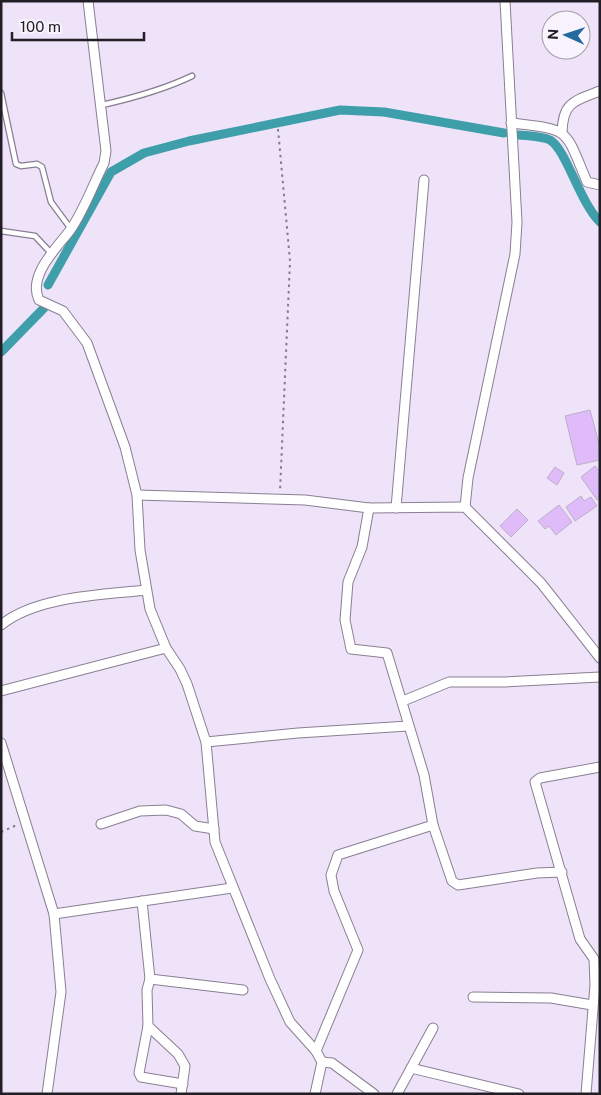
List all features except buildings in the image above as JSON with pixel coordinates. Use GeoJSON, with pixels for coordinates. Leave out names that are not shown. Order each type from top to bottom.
{"type":"FeatureCollection","features":[{"type":"Feature","properties":{"kind":"street"},"geometry":{"type":"LineString","coordinates":[[88,1],[106,144],[104,163],[71,229],[51,253],[42,268],[36,291],[37,297],[39,300],[64,311],[87,343],[125,447],[136,495],[146,590],[150,609],[166,648],[180,669],[206,742],[215,842],[232,888],[290,1022],[316,1050],[322,1062],[315,1094]]}},
{"type":"Feature","properties":{"kind":"street"},"geometry":{"type":"LineString","coordinates":[[465,507],[468,478],[515,254],[517,222],[505,1]]}},
{"type":"Feature","properties":{"kind":"street"},"geometry":{"type":"LineString","coordinates":[[562,132],[563,117],[567,107],[600,91]]}},
{"type":"Feature","properties":{"kind":"street"},"geometry":{"type":"LineString","coordinates":[[511,123],[553,128],[562,132],[569,139],[586,182],[600,185]]}},
{"type":"Feature","properties":{"kind":"street"},"geometry":{"type":"LineString","coordinates":[[396,508],[424,180]]}},
{"type":"Feature","properties":{"kind":"street"},"geometry":{"type":"LineString","coordinates":[[136,495],[280,501],[304,500],[369,508],[465,507],[541,583],[600,658]]}},
{"type":"Feature","properties":{"kind":"street"},"geometry":{"type":"LineString","coordinates":[[369,508],[362,546],[348,582],[345,620],[349,644],[351,649],[388,653],[424,775],[433,825],[452,881],[458,884],[537,873],[562,872]]}},
{"type":"Feature","properties":{"kind":"street"},"geometry":{"type":"LineString","coordinates":[[1,625],[18,615],[56,602],[146,590]]}},
{"type":"Feature","properties":{"kind":"street"},"geometry":{"type":"LineString","coordinates":[[1,691],[166,648]]}},
{"type":"Feature","properties":{"kind":"street"},"geometry":{"type":"LineString","coordinates":[[402,702],[448,682],[505,682],[600,677]]}},
{"type":"Feature","properties":{"kind":"street"},"geometry":{"type":"LineString","coordinates":[[206,742],[298,733],[408,726]]}},
{"type":"Feature","properties":{"kind":"street"},"geometry":{"type":"LineString","coordinates":[[1,743],[54,914],[61,992],[47,1094]]}},
{"type":"Feature","properties":{"kind":"street"},"geometry":{"type":"LineString","coordinates":[[586,1094],[595,985],[594,959],[580,939],[535,782],[540,778],[600,767]]}},
{"type":"Feature","properties":{"kind":"street"},"geometry":{"type":"LineString","coordinates":[[101,824],[140,811],[166,810],[182,814],[194,826],[214,829]]}},
{"type":"Feature","properties":{"kind":"street"},"geometry":{"type":"LineString","coordinates":[[316,1050],[358,950],[334,891],[331,876],[338,855],[433,825]]}},
{"type":"Feature","properties":{"kind":"street"},"geometry":{"type":"LineString","coordinates":[[54,914],[232,888]]}},
{"type":"Feature","properties":{"kind":"street"},"geometry":{"type":"LineString","coordinates":[[142,901],[150,979],[148,990],[148,1026],[139,1073],[141,1077],[182,1089],[185,1066],[178,1054],[148,1026]]}},
{"type":"Feature","properties":{"kind":"street"},"geometry":{"type":"LineString","coordinates":[[150,979],[243,990]]}},
{"type":"Feature","properties":{"kind":"street"},"geometry":{"type":"LineString","coordinates":[[474,996],[551,998],[592,1005]]}},
{"type":"Feature","properties":{"kind":"street"},"geometry":{"type":"LineString","coordinates":[[397,1094],[433,1028]]}},
{"type":"Feature","properties":{"kind":"street"},"geometry":{"type":"LineString","coordinates":[[322,1062],[332,1063],[374,1094]]}},
{"type":"Feature","properties":{"kind":"street"},"geometry":{"type":"LineString","coordinates":[[411,1068],[519,1094]]}},
{"type":"Feature","properties":{"kind":"lane"},"geometry":{"type":"LineString","coordinates":[[102,105],[142,95],[173,85],[192,76]]}},
{"type":"Feature","properties":{"kind":"lane"},"geometry":{"type":"LineString","coordinates":[[1,93],[16,164],[21,166],[37,164],[42,167],[51,202],[71,229]]}},
{"type":"Feature","properties":{"kind":"lane"},"geometry":{"type":"LineString","coordinates":[[1,231],[35,236],[51,253]]}},
{"type":"Feature","properties":{"kind":"path"},"geometry":{"type":"LineString","coordinates":[[278,129],[290,261],[280,501]]}},
{"type":"Feature","properties":{"kind":"path"},"geometry":{"type":"LineString","coordinates":[[1,832],[26,821]]}},
{"type":"Feature","properties":{"kind":"waterway"},"geometry":{"type":"LineString","coordinates":[[48,285],[111,172],[144,153],[189,141],[340,110],[384,112],[504,133]]}},
{"type":"Feature","properties":{"kind":"waterway"},"geometry":{"type":"LineString","coordinates":[[519,135],[535,136],[550,140],[556,145],[586,202],[600,222]]}},
{"type":"Feature","properties":{"kind":"waterway"},"geometry":{"type":"LineString","coordinates":[[1,352],[44,308]]}}]}
